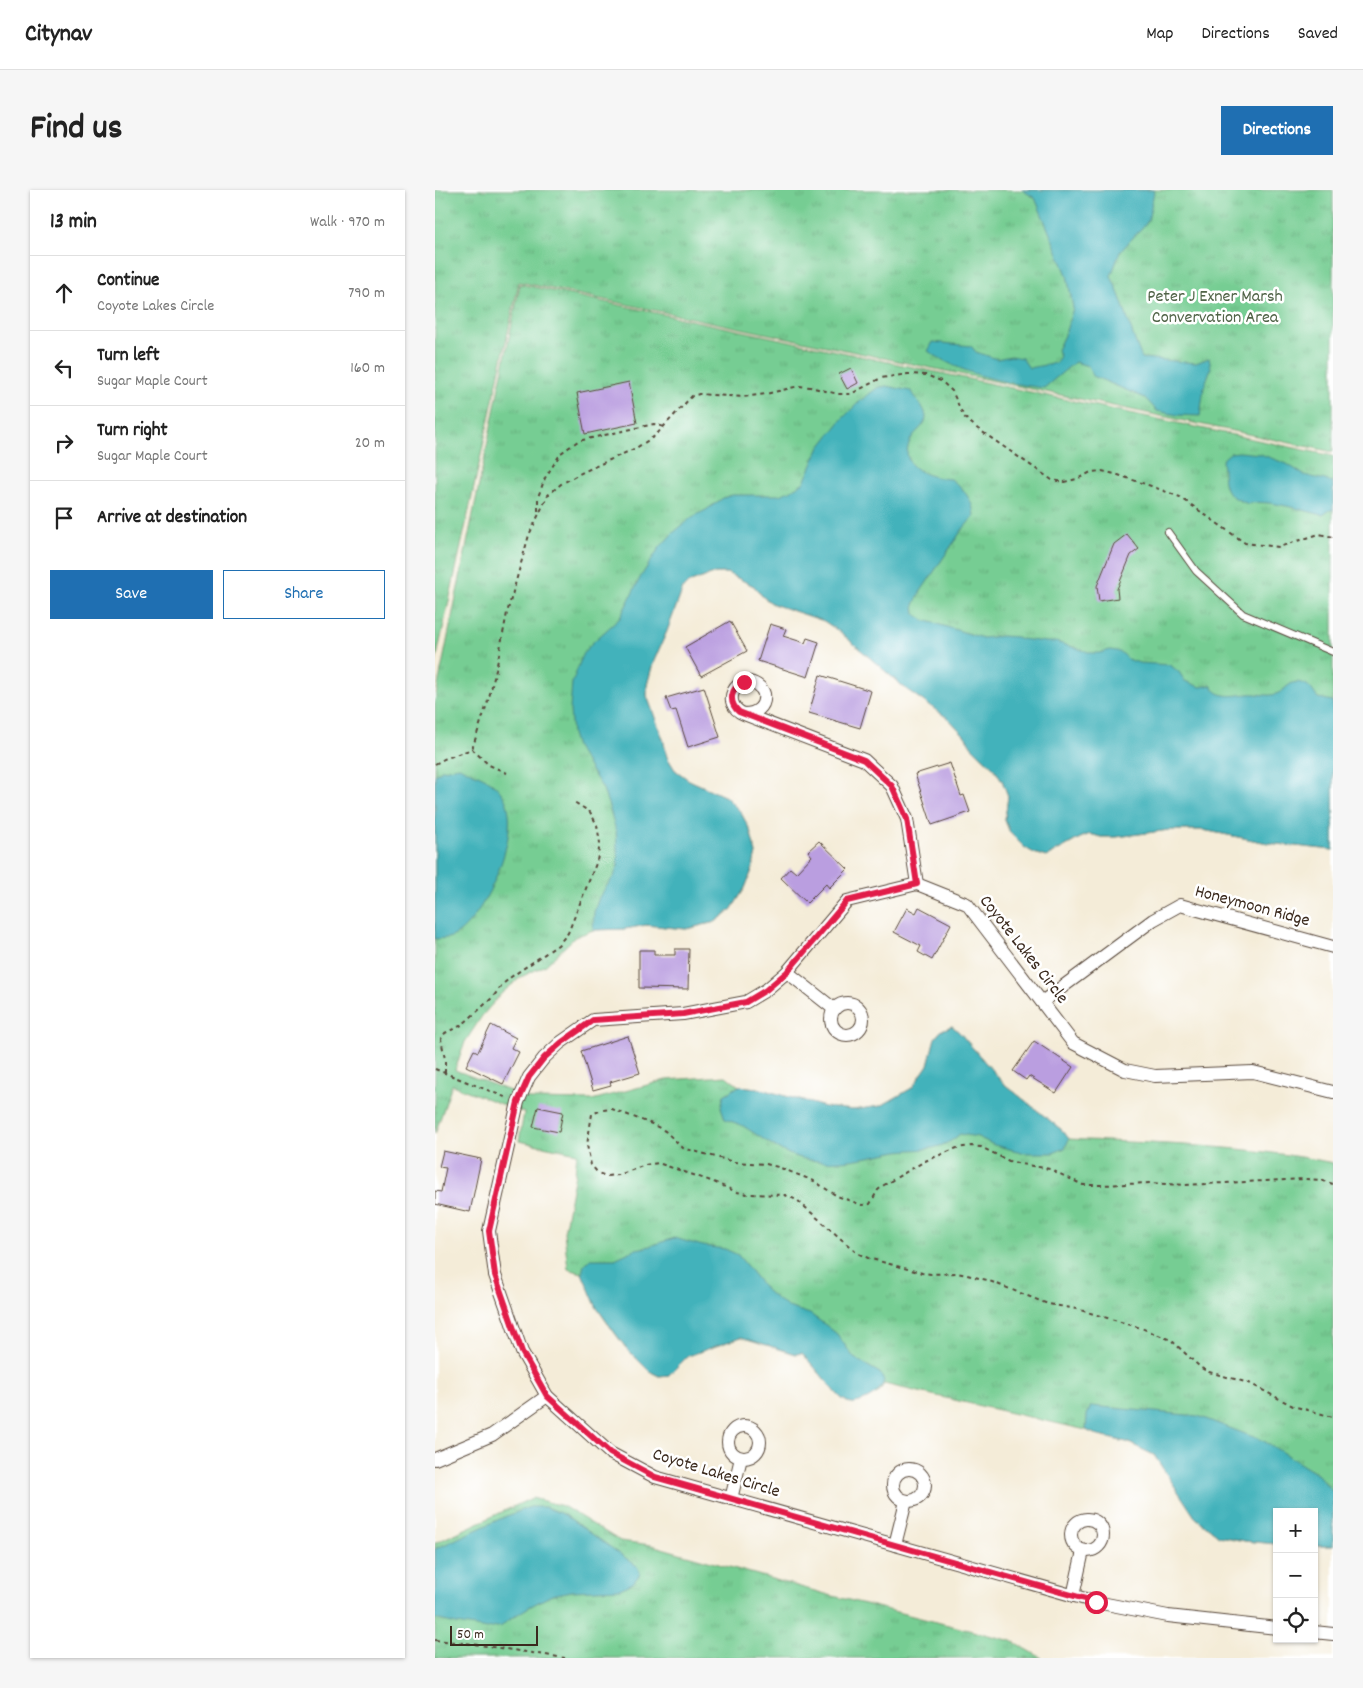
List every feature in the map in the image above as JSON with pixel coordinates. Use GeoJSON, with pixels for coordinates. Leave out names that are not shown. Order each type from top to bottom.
{"type":"FeatureCollection","features":[{"type":"Feature","properties":{"kind":"street"},"geometry":{"type":"LineString","coordinates":[[744,714],[864,760],[892,786],[907,819],[917,884]]}},
{"type":"Feature","properties":{"kind":"street","name":"Coyote Lakes Circle"},"geometry":{"type":"LineString","coordinates":[[1273,1628],[1168,1616],[1096,1602],[655,1477],[610,1453],[547,1396],[522,1352],[495,1275],[489,1231],[518,1102],[529,1077],[544,1058],[561,1043],[593,1020],[683,1014],[746,1002],[766,990],[787,972],[847,901],[917,884],[967,904],[1073,1043],[1125,1070],[1155,1076],[1253,1072],[1333,1092]]}},
{"type":"Feature","properties":{"kind":"street","name":"Honeymoon Ridge"},"geometry":{"type":"LineString","coordinates":[[1042,1002],[1153,920],[1180,906],[1333,947]]}},
{"type":"Feature","properties":{"kind":"street"},"geometry":{"type":"LineString","coordinates":[[787,972],[834,1009]]}},
{"type":"Feature","properties":{"kind":"street"},"geometry":{"type":"LineString","coordinates":[[435,1459],[492,1434],[547,1396]]}},
{"type":"Feature","properties":{"kind":"street"},"geometry":{"type":"LineString","coordinates":[[731,1499],[741,1458]]}},
{"type":"Feature","properties":{"kind":"street"},"geometry":{"type":"LineString","coordinates":[[895,1545],[905,1501]]}},
{"type":"Feature","properties":{"kind":"street"},"geometry":{"type":"LineString","coordinates":[[1073,1596],[1083,1551]]}},
{"type":"Feature","properties":{"kind":"street"},"geometry":{"type":"LineString","coordinates":[[1318,1632],[1333,1634]]}},
{"type":"Feature","properties":{"kind":"lane"},"geometry":{"type":"LineString","coordinates":[[1168,532],[1196,571],[1243,614],[1333,652]]}},
{"type":"Feature","properties":{"kind":"path"},"geometry":{"type":"LineString","coordinates":[[435,764],[472,749],[488,701],[507,613],[523,554],[529,535],[548,495],[561,484],[637,448],[655,436],[692,396],[699,394],[743,397],[799,386],[838,394],[851,394],[881,378],[908,374],[926,375],[941,380],[952,391],[964,417],[977,429],[1052,480],[1064,482],[1077,479],[1091,472],[1102,472],[1133,480],[1180,496],[1245,543],[1279,547],[1319,534],[1333,537]]}},
{"type":"Feature","properties":{"kind":"path"},"geometry":{"type":"LineString","coordinates":[[538,514],[538,497],[551,467],[561,453],[578,441],[654,424],[664,427]]}},
{"type":"Feature","properties":{"kind":"path"},"geometry":{"type":"LineString","coordinates":[[472,749],[489,765],[507,773]]}},
{"type":"Feature","properties":{"kind":"path"},"geometry":{"type":"LineString","coordinates":[[445,1073],[445,1059],[441,1039],[445,1033],[462,1025],[493,997],[511,977],[557,945],[568,933],[597,861],[600,843],[597,825],[590,812],[574,802]]}},
{"type":"Feature","properties":{"kind":"path"},"geometry":{"type":"LineString","coordinates":[[435,1069],[511,1100]]}},
{"type":"Feature","properties":{"kind":"path"},"geometry":{"type":"LineString","coordinates":[[1333,1184],[1320,1180],[1305,1179],[1185,1185],[1149,1183],[1083,1185],[1050,1169],[1009,1161],[981,1147],[971,1146],[957,1148],[925,1161],[884,1185],[878,1190],[869,1204],[862,1205],[837,1196],[815,1181],[778,1167],[766,1164],[734,1162],[683,1148],[665,1130],[612,1109],[592,1114],[587,1145],[591,1165],[598,1173],[606,1176],[619,1175],[645,1165],[658,1163],[737,1192],[785,1195],[797,1200],[857,1253],[868,1258],[931,1274],[956,1273],[987,1280],[1047,1304],[1077,1310],[1141,1328],[1171,1340],[1201,1368],[1209,1372],[1249,1383],[1293,1406],[1333,1417]]}},
{"type":"Feature","properties":{"kind":"path"},"geometry":{"type":"LineString","coordinates":[[435,1640],[565,1658]]}},
{"type":"Feature","properties":{"kind":"green space","name":"Peter J Exner Marsh Convervation Area"},"geometry":{"type":"Polygon","coordinates":[[[435,190],[1333,190],[1333,452],[519,282],[435,665],[435,190]]]}},
{"type":"Feature","properties":{"kind":"green space"},"geometry":{"type":"Polygon","coordinates":[[[520,284],[1333,456],[1333,850],[1268,843],[1203,830],[1169,830],[1116,837],[1101,837],[1090,834],[1046,857],[1034,853],[1024,847],[1010,833],[1005,820],[1008,796],[1002,780],[992,766],[972,747],[965,736],[949,719],[906,689],[840,632],[824,621],[773,604],[763,597],[754,586],[727,573],[716,573],[688,583],[683,588],[653,663],[647,685],[647,696],[663,739],[667,757],[675,770],[689,780],[726,797],[740,811],[750,830],[756,853],[745,888],[731,910],[715,922],[686,929],[646,925],[625,929],[593,930],[575,937],[546,965],[521,977],[502,993],[482,1016],[465,1042],[455,1070],[531,1099],[592,1100],[666,1080],[726,1076],[739,1086],[757,1088],[824,1107],[853,1110],[881,1106],[912,1088],[928,1065],[935,1038],[942,1030],[952,1026],[1003,1083],[1063,1131],[1069,1139],[1169,1144],[1268,1152],[1333,1163],[1333,1546],[1318,1546],[1318,1508],[1273,1508],[1273,1544],[1219,1536],[1195,1517],[1154,1455],[1127,1442],[1099,1436],[1086,1430],[884,1384],[878,1393],[854,1403],[847,1402],[840,1397],[802,1353],[796,1354],[741,1337],[688,1356],[669,1375],[659,1376],[649,1371],[626,1348],[597,1308],[582,1273],[568,1269],[564,1232],[577,1153],[519,1141],[524,1113],[452,1085],[435,1134],[435,700],[520,284]]]}},
{"type":"Feature","properties":{"kind":"green space"},"geometry":{"type":"Polygon","coordinates":[[[532,1498],[563,1506],[620,1541],[651,1545],[829,1595],[1012,1641],[1042,1658],[435,1658],[435,1543],[532,1498]]]}},
{"type":"Feature","properties":{"kind":"water"},"geometry":{"type":"Polygon","coordinates":[[[1022,190],[1153,190],[1148,221],[1120,252],[1111,276],[1142,358],[1196,363],[1209,358],[1211,368],[1204,387],[1200,416],[1177,415],[1157,411],[1145,398],[1093,376],[1088,366],[1075,362],[1044,388],[983,376],[954,366],[928,351],[933,342],[971,346],[976,352],[997,359],[1011,356],[1022,358],[1029,368],[1056,363],[1060,356],[1057,350],[1066,331],[1073,308],[1067,275],[1035,198],[1022,190]]]}},
{"type":"Feature","properties":{"kind":"water"},"geometry":{"type":"Polygon","coordinates":[[[886,386],[911,391],[925,413],[926,420],[911,439],[908,449],[908,457],[911,464],[925,474],[951,479],[967,495],[972,505],[974,516],[962,530],[919,594],[914,605],[915,614],[924,620],[983,638],[1001,636],[1056,642],[1092,653],[1110,650],[1117,651],[1128,659],[1139,663],[1170,665],[1179,672],[1185,681],[1201,687],[1211,685],[1218,693],[1228,696],[1273,695],[1291,684],[1298,682],[1305,684],[1310,687],[1318,698],[1333,701],[1333,850],[1268,843],[1203,830],[1169,830],[1116,837],[1101,837],[1090,834],[1046,857],[1034,853],[1024,847],[1010,833],[1005,820],[1008,796],[1002,780],[992,766],[972,747],[965,736],[949,719],[906,689],[840,632],[824,621],[773,604],[763,597],[754,586],[727,573],[715,573],[688,583],[683,588],[653,663],[647,685],[647,696],[663,739],[667,757],[675,770],[689,780],[726,797],[740,811],[750,830],[756,853],[752,870],[745,888],[731,910],[715,922],[686,929],[646,925],[625,929],[593,930],[594,912],[599,897],[614,876],[618,866],[616,831],[603,789],[576,747],[572,734],[570,710],[572,683],[583,654],[592,643],[620,618],[640,578],[659,548],[673,533],[692,517],[723,498],[732,495],[779,495],[790,491],[804,482],[820,447],[842,419],[877,388],[886,386]]]}},
{"type":"Feature","properties":{"kind":"water"},"geometry":{"type":"Polygon","coordinates":[[[1230,453],[1260,454],[1287,464],[1304,475],[1333,482],[1333,510],[1323,515],[1275,504],[1248,504],[1239,500],[1228,492],[1226,488],[1222,460],[1230,453]]]}},
{"type":"Feature","properties":{"kind":"water"},"geometry":{"type":"Polygon","coordinates":[[[459,767],[485,778],[501,792],[509,813],[509,831],[498,871],[479,909],[468,924],[457,934],[449,938],[435,939],[435,775],[442,770],[459,767]]]}},
{"type":"Feature","properties":{"kind":"water"},"geometry":{"type":"Polygon","coordinates":[[[952,1026],[1003,1083],[1063,1131],[1069,1139],[1065,1148],[1053,1153],[1025,1153],[994,1145],[978,1137],[960,1134],[941,1146],[929,1149],[898,1151],[843,1161],[816,1161],[789,1154],[743,1126],[725,1119],[721,1107],[724,1095],[739,1086],[757,1088],[825,1107],[853,1110],[881,1106],[912,1088],[928,1065],[935,1038],[942,1030],[952,1026]]]}},
{"type":"Feature","properties":{"kind":"water"},"geometry":{"type":"Polygon","coordinates":[[[674,1238],[703,1246],[725,1249],[738,1255],[766,1290],[775,1298],[788,1307],[810,1314],[837,1334],[854,1358],[880,1373],[884,1381],[882,1385],[873,1396],[855,1403],[849,1402],[840,1397],[802,1353],[796,1354],[741,1337],[688,1356],[669,1375],[659,1376],[649,1371],[626,1348],[597,1308],[582,1273],[584,1265],[590,1259],[615,1259],[636,1249],[674,1238]]]}},
{"type":"Feature","properties":{"kind":"water"},"geometry":{"type":"Polygon","coordinates":[[[1091,1406],[1198,1416],[1264,1441],[1317,1474],[1333,1492],[1333,1546],[1318,1546],[1318,1508],[1273,1508],[1273,1544],[1219,1536],[1195,1517],[1154,1455],[1127,1442],[1099,1436],[1086,1430],[1087,1415],[1091,1406]]]}},
{"type":"Feature","properties":{"kind":"water"},"geometry":{"type":"Polygon","coordinates":[[[530,1507],[545,1507],[565,1515],[637,1566],[640,1574],[633,1583],[620,1589],[572,1591],[552,1595],[529,1607],[502,1626],[488,1629],[435,1619],[435,1549],[530,1507]]]}},
{"type":"Feature","properties":{"kind":"building"},"geometry":{"type":"Polygon","coordinates":[[[851,368],[858,383],[847,389],[839,374],[851,368]]]}},
{"type":"Feature","properties":{"kind":"building"},"geometry":{"type":"Polygon","coordinates":[[[629,382],[637,423],[585,434],[577,393],[629,382]]]}},
{"type":"Feature","properties":{"kind":"building"},"geometry":{"type":"Polygon","coordinates":[[[1127,534],[1139,549],[1131,555],[1117,589],[1118,598],[1099,601],[1097,586],[1114,544],[1127,534]]]}},
{"type":"Feature","properties":{"kind":"building"},"geometry":{"type":"Polygon","coordinates":[[[730,621],[747,651],[701,676],[685,647],[730,621]]]}},
{"type":"Feature","properties":{"kind":"building"},"geometry":{"type":"Polygon","coordinates":[[[770,624],[786,629],[783,636],[805,643],[807,638],[819,642],[808,677],[758,661],[770,624]]]}},
{"type":"Feature","properties":{"kind":"building"},"geometry":{"type":"Polygon","coordinates":[[[820,675],[871,691],[860,728],[809,713],[820,675]]]}},
{"type":"Feature","properties":{"kind":"building"},"geometry":{"type":"Polygon","coordinates":[[[704,687],[720,737],[688,747],[676,710],[671,711],[666,698],[704,687]]]}},
{"type":"Feature","properties":{"kind":"building"},"geometry":{"type":"Polygon","coordinates":[[[950,763],[961,796],[964,795],[970,812],[932,825],[915,774],[950,763]]]}},
{"type":"Feature","properties":{"kind":"building"},"geometry":{"type":"Polygon","coordinates":[[[819,841],[848,869],[829,888],[826,884],[807,903],[781,878],[790,868],[796,873],[812,856],[808,851],[819,841]]]}},
{"type":"Feature","properties":{"kind":"building"},"geometry":{"type":"Polygon","coordinates":[[[919,907],[951,924],[932,960],[918,952],[921,946],[894,932],[907,908],[916,913],[919,907]]]}},
{"type":"Feature","properties":{"kind":"building"},"geometry":{"type":"Polygon","coordinates":[[[675,949],[689,949],[688,989],[639,988],[639,950],[654,950],[654,955],[675,955],[675,949]]]}},
{"type":"Feature","properties":{"kind":"building"},"geometry":{"type":"Polygon","coordinates":[[[491,1025],[516,1038],[511,1048],[519,1052],[503,1084],[466,1066],[474,1050],[478,1052],[491,1025]]]}},
{"type":"Feature","properties":{"kind":"building"},"geometry":{"type":"Polygon","coordinates":[[[628,1036],[640,1073],[610,1082],[611,1085],[593,1090],[581,1051],[628,1036]]]}},
{"type":"Feature","properties":{"kind":"building"},"geometry":{"type":"Polygon","coordinates":[[[1034,1041],[1073,1067],[1056,1093],[1029,1076],[1026,1080],[1013,1071],[1034,1041]]]}},
{"type":"Feature","properties":{"kind":"building"},"geometry":{"type":"Polygon","coordinates":[[[538,1107],[563,1112],[559,1132],[533,1127],[538,1107]]]}},
{"type":"Feature","properties":{"kind":"building"},"geometry":{"type":"Polygon","coordinates":[[[443,1151],[481,1159],[470,1212],[435,1204],[435,1191],[441,1192],[446,1168],[439,1167],[443,1151]]]}},
{"type":"Feature","properties":{"kind":"route"},"geometry":{"type":"LineString","coordinates":[[744,682],[735,688],[732,693],[733,704],[739,712],[864,760],[892,786],[907,819],[917,884],[847,901],[787,972],[766,990],[746,1002],[683,1014],[593,1020],[544,1058],[529,1077],[518,1102],[489,1231],[495,1275],[522,1352],[547,1396],[610,1453],[655,1477],[1096,1602]]}}]}
